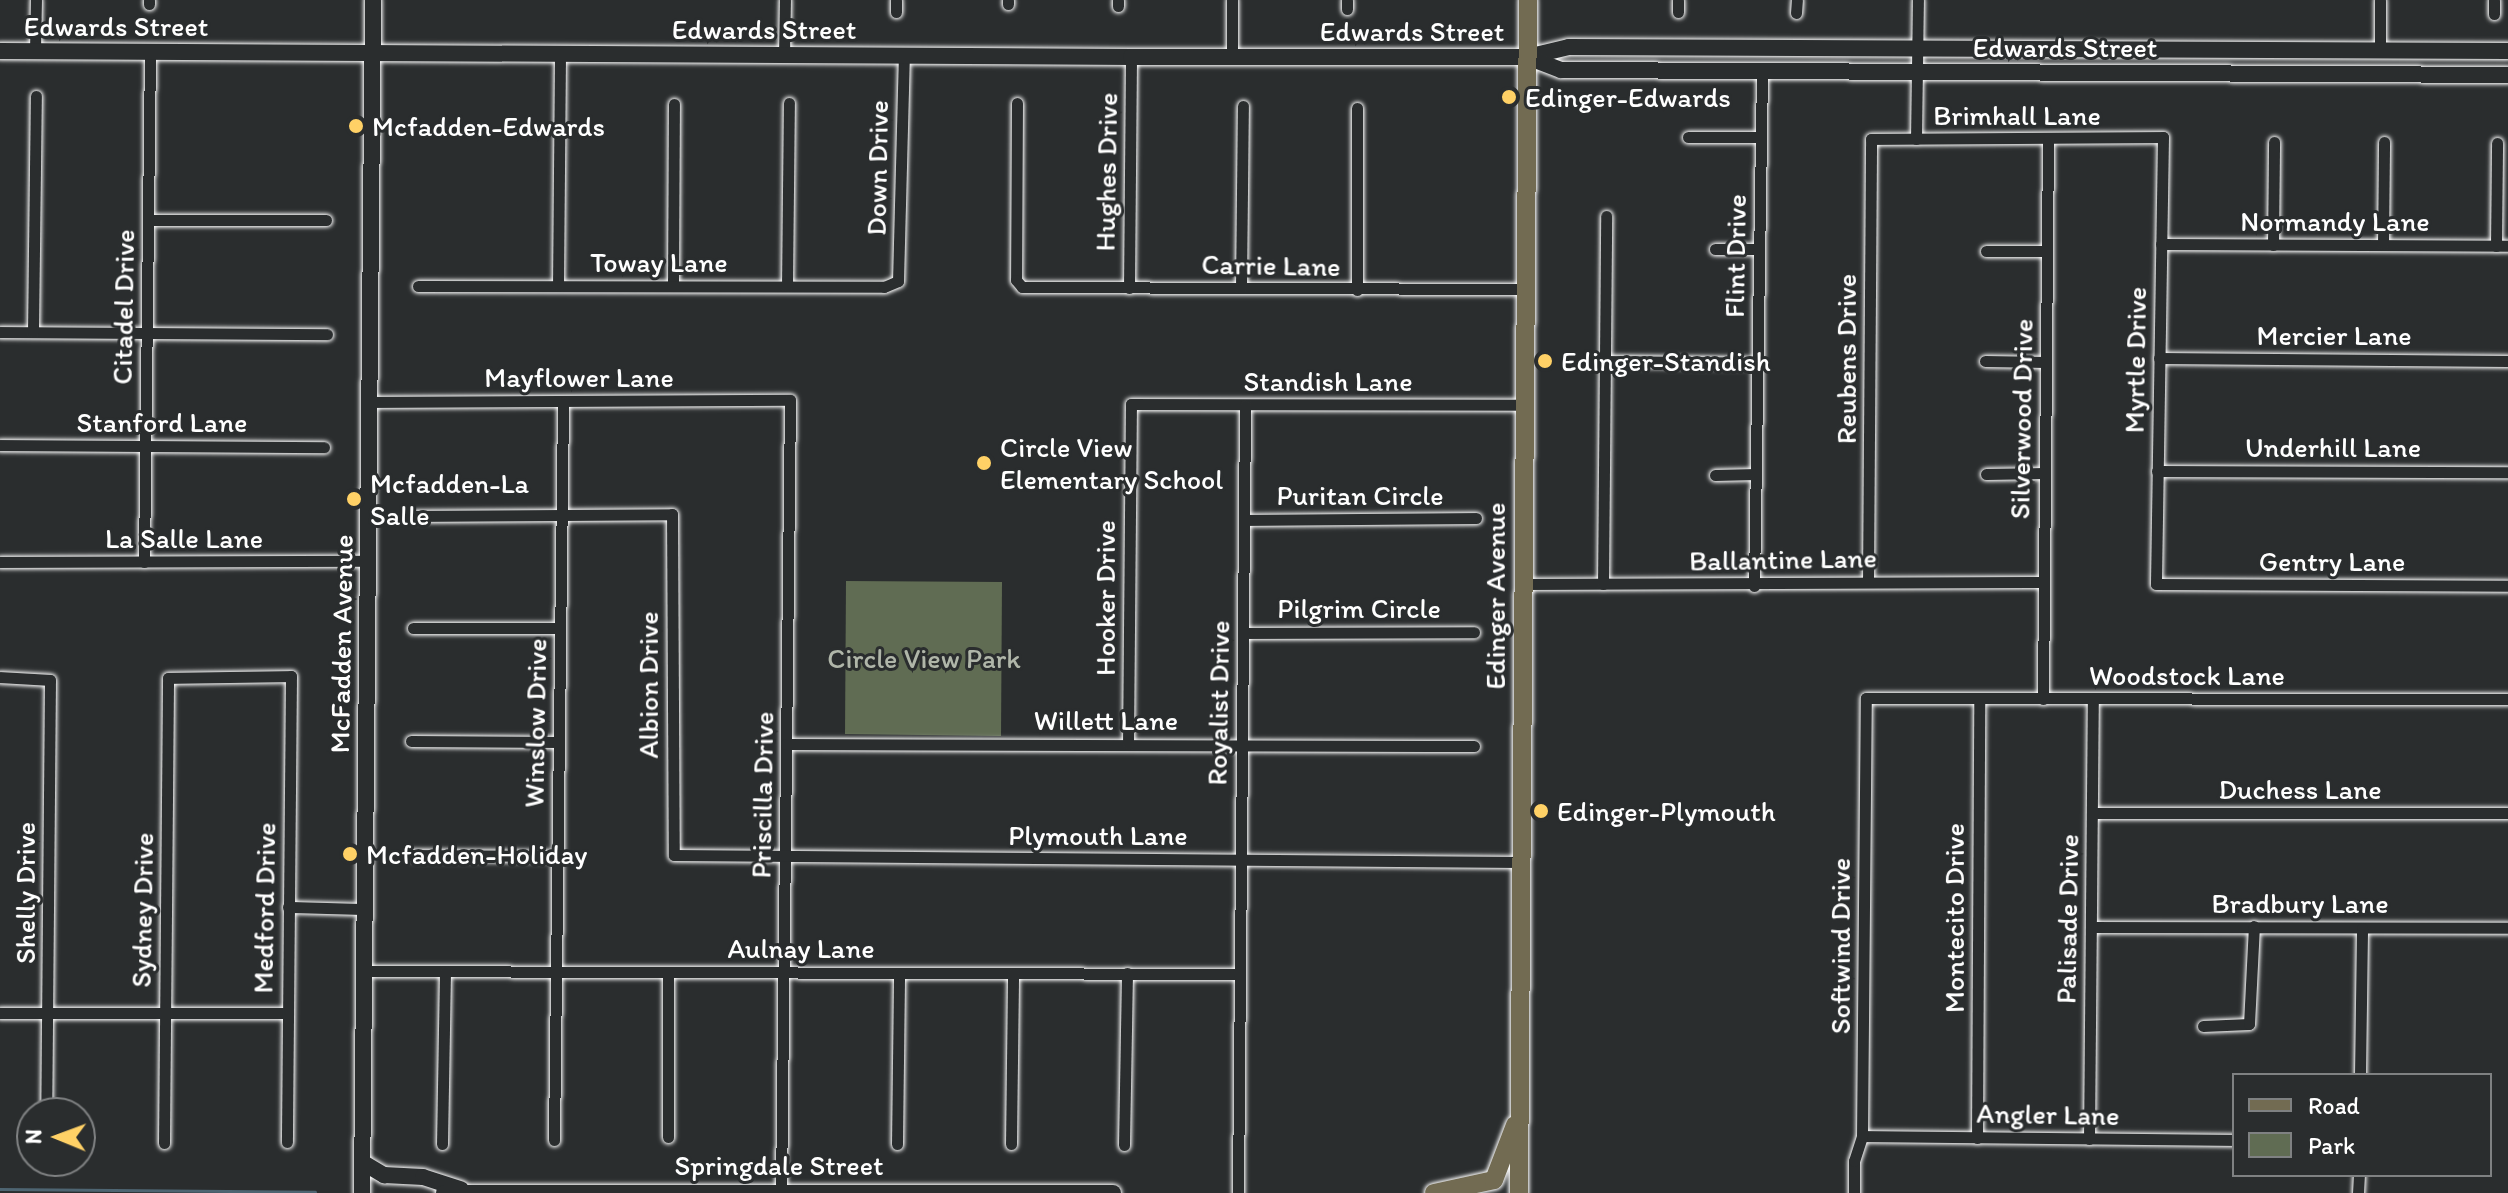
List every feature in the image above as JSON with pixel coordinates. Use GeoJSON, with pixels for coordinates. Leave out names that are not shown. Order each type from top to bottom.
{"type":"FeatureCollection","features":[{"type":"Feature","properties":{"kind":"main road","name":"McFadden Avenue"},"geometry":{"type":"LineString","coordinates":[[362,1193],[373,0]]}},
{"type":"Feature","properties":{"kind":"main road","name":"Edinger Avenue"},"geometry":{"type":"LineString","coordinates":[[1519,1193],[1528,0]]}},
{"type":"Feature","properties":{"kind":"main road","name":"Edwards Street"},"geometry":{"type":"LineString","coordinates":[[0,51],[1131,57],[1527,57],[1555,47],[2508,51]]}},
{"type":"Feature","properties":{"kind":"main road","name":"Edwards Street"},"geometry":{"type":"LineString","coordinates":[[1527,57],[1561,70],[2508,75]]}},
{"type":"Feature","properties":{"kind":"main road"},"geometry":{"type":"LineString","coordinates":[[1434,1193],[1486,1183],[1500,1175],[1519,1115]]}},
{"type":"Feature","properties":{"kind":"main road"},"geometry":{"type":"LineString","coordinates":[[362,1162],[384,1175],[423,1177],[470,1192]]}},
{"type":"Feature","properties":{"kind":"main road","name":"Springdale Street"},"geometry":{"type":"LineString","coordinates":[[444,1193],[781,1190],[1113,1193]]}},
{"type":"Feature","properties":{"kind":"street"},"geometry":{"type":"LineString","coordinates":[[35,51],[36,0]]}},
{"type":"Feature","properties":{"kind":"street"},"geometry":{"type":"LineString","coordinates":[[784,55],[785,0]]}},
{"type":"Feature","properties":{"kind":"street"},"geometry":{"type":"LineString","coordinates":[[1232,0],[1232,57]]}},
{"type":"Feature","properties":{"kind":"street"},"geometry":{"type":"LineString","coordinates":[[1916,139],[1918,0]]}},
{"type":"Feature","properties":{"kind":"street"},"geometry":{"type":"LineString","coordinates":[[2380,0],[2380,50]]}},
{"type":"Feature","properties":{"kind":"street"},"geometry":{"type":"LineString","coordinates":[[2494,0],[2494,14]]}},
{"type":"Feature","properties":{"kind":"street","name":"Citadel Drive"},"geometry":{"type":"LineString","coordinates":[[144,562],[150,52]]}},
{"type":"Feature","properties":{"kind":"street"},"geometry":{"type":"LineString","coordinates":[[558,286],[560,54]]}},
{"type":"Feature","properties":{"kind":"street","name":"Down Drive"},"geometry":{"type":"LineString","coordinates":[[898,281],[904,55]]}},
{"type":"Feature","properties":{"kind":"street","name":"Hughes Drive"},"geometry":{"type":"LineString","coordinates":[[1129,288],[1131,57]]}},
{"type":"Feature","properties":{"kind":"street","name":"Flint Drive"},"geometry":{"type":"LineString","coordinates":[[1754,586],[1762,70]]}},
{"type":"Feature","properties":{"kind":"street"},"geometry":{"type":"LineString","coordinates":[[33,332],[36,96]]}},
{"type":"Feature","properties":{"kind":"street"},"geometry":{"type":"LineString","coordinates":[[787,286],[789,103]]}},
{"type":"Feature","properties":{"kind":"street","name":"Carrie Lane"},"geometry":{"type":"LineString","coordinates":[[1017,103],[1017,284],[1129,288],[1526,289]]}},
{"type":"Feature","properties":{"kind":"street"},"geometry":{"type":"LineString","coordinates":[[673,285],[674,104]]}},
{"type":"Feature","properties":{"kind":"street"},"geometry":{"type":"LineString","coordinates":[[1241,288],[1243,106]]}},
{"type":"Feature","properties":{"kind":"street"},"geometry":{"type":"LineString","coordinates":[[1357,108],[1357,290]]}},
{"type":"Feature","properties":{"kind":"street"},"geometry":{"type":"LineString","coordinates":[[1688,137],[1760,137]]}},
{"type":"Feature","properties":{"kind":"street","name":"Brimhall Lane"},"geometry":{"type":"LineString","coordinates":[[1871,139],[2163,137]]}},
{"type":"Feature","properties":{"kind":"street","name":"Myrtle Drive"},"geometry":{"type":"LineString","coordinates":[[2156,584],[2163,137]]}},
{"type":"Feature","properties":{"kind":"street","name":"Reubens Drive"},"geometry":{"type":"LineString","coordinates":[[1868,581],[1871,139]]}},
{"type":"Feature","properties":{"kind":"street","name":"Silverwood Drive"},"geometry":{"type":"LineString","coordinates":[[2043,699],[2048,140]]}},
{"type":"Feature","properties":{"kind":"street"},"geometry":{"type":"LineString","coordinates":[[2273,245],[2274,142]]}},
{"type":"Feature","properties":{"kind":"street"},"geometry":{"type":"LineString","coordinates":[[2383,244],[2384,142]]}},
{"type":"Feature","properties":{"kind":"street"},"geometry":{"type":"LineString","coordinates":[[2497,143],[2502,246]]}},
{"type":"Feature","properties":{"kind":"street"},"geometry":{"type":"LineString","coordinates":[[1603,584],[1606,216]]}},
{"type":"Feature","properties":{"kind":"street"},"geometry":{"type":"LineString","coordinates":[[148,220],[326,220]]}},
{"type":"Feature","properties":{"kind":"street","name":"Normandy Lane"},"geometry":{"type":"LineString","coordinates":[[2161,244],[2502,246]]}},
{"type":"Feature","properties":{"kind":"street"},"geometry":{"type":"LineString","coordinates":[[1715,249],[1759,249]]}},
{"type":"Feature","properties":{"kind":"street"},"geometry":{"type":"LineString","coordinates":[[1986,251],[2047,251]]}},
{"type":"Feature","properties":{"kind":"street","name":"Toway Lane"},"geometry":{"type":"LineString","coordinates":[[418,286],[884,287],[898,281]]}},
{"type":"Feature","properties":{"kind":"street"},"geometry":{"type":"LineString","coordinates":[[0,332],[327,334]]}},
{"type":"Feature","properties":{"kind":"street","name":"Mercier Lane"},"geometry":{"type":"LineString","coordinates":[[2159,358],[2508,361]]}},
{"type":"Feature","properties":{"kind":"street"},"geometry":{"type":"LineString","coordinates":[[1605,361],[1758,363]]}},
{"type":"Feature","properties":{"kind":"street"},"geometry":{"type":"LineString","coordinates":[[1985,361],[2046,362]]}},
{"type":"Feature","properties":{"kind":"street","name":"Mayflower Lane"},"geometry":{"type":"LineString","coordinates":[[369,402],[790,400]]}},
{"type":"Feature","properties":{"kind":"street","name":"Priscilla Drive"},"geometry":{"type":"LineString","coordinates":[[781,1190],[790,400]]}},
{"type":"Feature","properties":{"kind":"street","name":"Winslow Drive"},"geometry":{"type":"LineString","coordinates":[[554,1140],[563,402]]}},
{"type":"Feature","properties":{"kind":"street","name":"Standish Lane"},"geometry":{"type":"LineString","coordinates":[[1131,404],[1525,405]]}},
{"type":"Feature","properties":{"kind":"street","name":"Hooker Drive"},"geometry":{"type":"LineString","coordinates":[[1128,744],[1131,404]]}},
{"type":"Feature","properties":{"kind":"street","name":"Royalist Drive"},"geometry":{"type":"LineString","coordinates":[[1238,1193],[1245,405]]}},
{"type":"Feature","properties":{"kind":"street","name":"Stanford Lane"},"geometry":{"type":"LineString","coordinates":[[0,445],[324,447]]}},
{"type":"Feature","properties":{"kind":"street","name":"Underhill Lane"},"geometry":{"type":"LineString","coordinates":[[2157,471],[2508,472]]}},
{"type":"Feature","properties":{"kind":"street"},"geometry":{"type":"LineString","coordinates":[[1986,474],[2045,473]]}},
{"type":"Feature","properties":{"kind":"street"},"geometry":{"type":"LineString","coordinates":[[1715,475],[1756,474]]}},
{"type":"Feature","properties":{"kind":"street","name":"Albion Drive"},"geometry":{"type":"LineString","coordinates":[[561,515],[672,514],[674,855]]}},
{"type":"Feature","properties":{"kind":"street"},"geometry":{"type":"LineString","coordinates":[[415,516],[561,515]]}},
{"type":"Feature","properties":{"kind":"street","name":"Puritan Circle"},"geometry":{"type":"LineString","coordinates":[[1245,520],[1476,518]]}},
{"type":"Feature","properties":{"kind":"street","name":"La Salle Lane"},"geometry":{"type":"LineString","coordinates":[[0,562],[368,561]]}},
{"type":"Feature","properties":{"kind":"street","name":"Ballantine Lane"},"geometry":{"type":"LineString","coordinates":[[1523,584],[1754,586],[1868,581],[2044,582]]}},
{"type":"Feature","properties":{"kind":"street","name":"Gentry Lane"},"geometry":{"type":"LineString","coordinates":[[2156,584],[2508,586]]}},
{"type":"Feature","properties":{"kind":"street"},"geometry":{"type":"LineString","coordinates":[[413,628],[560,628]]}},
{"type":"Feature","properties":{"kind":"street","name":"Pilgrim Circle"},"geometry":{"type":"LineString","coordinates":[[1243,633],[1474,632]]}},
{"type":"Feature","properties":{"kind":"street","name":"Sydney Drive"},"geometry":{"type":"LineString","coordinates":[[164,1143],[168,678],[291,676]]}},
{"type":"Feature","properties":{"kind":"street","name":"Medford Drive"},"geometry":{"type":"LineString","coordinates":[[287,1142],[291,676]]}},
{"type":"Feature","properties":{"kind":"street","name":"Shelly Drive"},"geometry":{"type":"LineString","coordinates":[[0,677],[45,677],[51,684],[46,1097]]}},
{"type":"Feature","properties":{"kind":"street","name":"Woodstock Lane"},"geometry":{"type":"LineString","coordinates":[[1866,698],[2508,699]]}},
{"type":"Feature","properties":{"kind":"street","name":"Softwind Drive"},"geometry":{"type":"LineString","coordinates":[[1854,1193],[1854,1161],[1862,1136],[1866,698]]}},
{"type":"Feature","properties":{"kind":"street","name":"Montecito Drive"},"geometry":{"type":"LineString","coordinates":[[1977,1138],[1979,699]]}},
{"type":"Feature","properties":{"kind":"street","name":"Palisade Drive"},"geometry":{"type":"LineString","coordinates":[[2089,1139],[2093,699]]}},
{"type":"Feature","properties":{"kind":"street"},"geometry":{"type":"LineString","coordinates":[[411,741],[559,742]]}},
{"type":"Feature","properties":{"kind":"street","name":"Willett Lane"},"geometry":{"type":"LineString","coordinates":[[786,744],[1474,746]]}},
{"type":"Feature","properties":{"kind":"street","name":"Duchess Lane"},"geometry":{"type":"LineString","coordinates":[[2092,813],[2508,813]]}},
{"type":"Feature","properties":{"kind":"street"},"geometry":{"type":"LineString","coordinates":[[411,855],[557,856]]}},
{"type":"Feature","properties":{"kind":"street","name":"Plymouth Lane"},"geometry":{"type":"LineString","coordinates":[[674,855],[1521,862]]}},
{"type":"Feature","properties":{"kind":"street"},"geometry":{"type":"LineString","coordinates":[[288,907],[365,909]]}},
{"type":"Feature","properties":{"kind":"street"},"geometry":{"type":"LineString","coordinates":[[2203,1026],[2249,1024],[2254,926]]}},
{"type":"Feature","properties":{"kind":"street","name":"Bradbury Lane"},"geometry":{"type":"LineString","coordinates":[[2091,927],[2508,928]]}},
{"type":"Feature","properties":{"kind":"street"},"geometry":{"type":"LineString","coordinates":[[2360,1073],[2362,928]]}},
{"type":"Feature","properties":{"kind":"street","name":"Aulnay Lane"},"geometry":{"type":"LineString","coordinates":[[364,971],[1238,974]]}},
{"type":"Feature","properties":{"kind":"street"},"geometry":{"type":"LineString","coordinates":[[442,1144],[445,971]]}},
{"type":"Feature","properties":{"kind":"street"},"geometry":{"type":"LineString","coordinates":[[668,972],[668,1137]]}},
{"type":"Feature","properties":{"kind":"street"},"geometry":{"type":"LineString","coordinates":[[897,1144],[899,973]]}},
{"type":"Feature","properties":{"kind":"street"},"geometry":{"type":"LineString","coordinates":[[1011,1144],[1013,973]]}},
{"type":"Feature","properties":{"kind":"street"},"geometry":{"type":"LineString","coordinates":[[1124,1145],[1127,973]]}},
{"type":"Feature","properties":{"kind":"street"},"geometry":{"type":"LineString","coordinates":[[0,1013],[287,1013]]}},
{"type":"Feature","properties":{"kind":"street","name":"Angler Lane"},"geometry":{"type":"LineString","coordinates":[[1862,1136],[2232,1140]]}},
{"type":"Feature","properties":{"kind":"green space","name":"Circle View Park"},"geometry":{"type":"Polygon","coordinates":[[[846,581],[1002,582],[1001,736],[845,734],[846,581]]]}},
{"type":"Feature","properties":{"kind":"waterway"},"geometry":{"type":"LineString","coordinates":[[0,1189],[315,1192]]}},
{"type":"Feature","properties":{"kind":"place","name":"Edinger-Edwards"},"geometry":{"type":"Point","coordinates":[1509,97]}},
{"type":"Feature","properties":{"kind":"place","name":"Mcfadden-Edwards"},"geometry":{"type":"Point","coordinates":[356,126]}},
{"type":"Feature","properties":{"kind":"place","name":"Edinger-Standish"},"geometry":{"type":"Point","coordinates":[1545,361]}},
{"type":"Feature","properties":{"kind":"place","name":"Circle View Elementary School"},"geometry":{"type":"Point","coordinates":[984,463]}},
{"type":"Feature","properties":{"kind":"place","name":"Mcfadden-La Salle"},"geometry":{"type":"Point","coordinates":[354,499]}},
{"type":"Feature","properties":{"kind":"place","name":"Edinger-Plymouth"},"geometry":{"type":"Point","coordinates":[1541,811]}},
{"type":"Feature","properties":{"kind":"place","name":"Mcfadden-Holiday"},"geometry":{"type":"Point","coordinates":[350,854]}}]}
